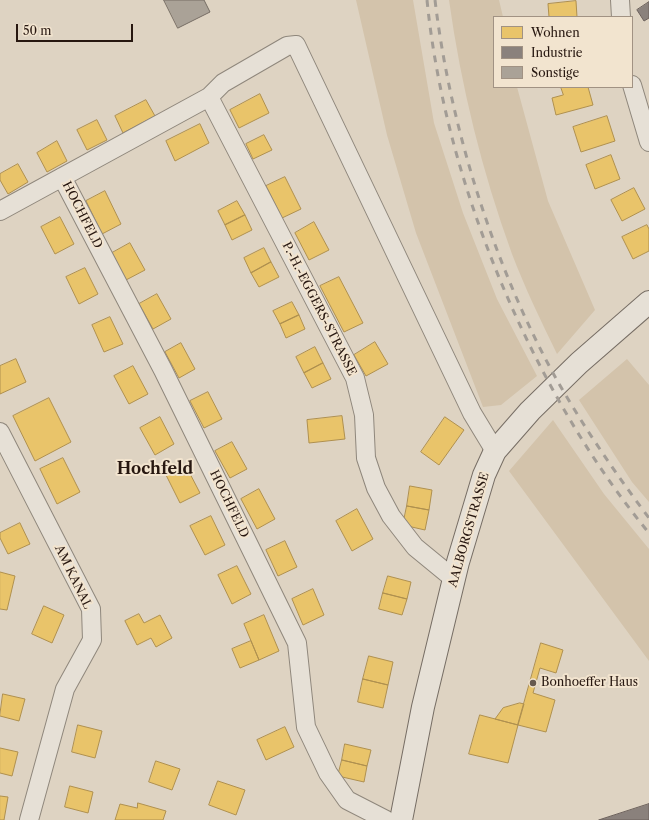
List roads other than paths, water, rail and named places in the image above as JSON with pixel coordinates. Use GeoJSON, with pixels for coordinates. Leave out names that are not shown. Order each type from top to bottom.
{"type":"FeatureCollection","features":[{"type":"Feature","properties":{"kind":"street"},"geometry":{"type":"LineString","coordinates":[[620,0],[621,16]]}},
{"type":"Feature","properties":{"kind":"street","name":"HOCHFELD"},"geometry":{"type":"LineString","coordinates":[[0,211],[209,97],[223,83],[287,46],[296,45],[472,413],[495,451]]}},
{"type":"Feature","properties":{"kind":"street"},"geometry":{"type":"LineString","coordinates":[[633,88],[649,142]]}},
{"type":"Feature","properties":{"kind":"street","name":"P.-H.-EGGERS-STRASSE"},"geometry":{"type":"LineString","coordinates":[[209,97],[355,378],[364,415],[366,458],[376,488],[391,516],[415,546],[454,579]]}},
{"type":"Feature","properties":{"kind":"street","name":"HOCHFELD"},"geometry":{"type":"LineString","coordinates":[[62,177],[163,370],[297,643],[306,727],[328,773],[347,800],[386,820]]}},
{"type":"Feature","properties":{"kind":"street","name":"AALBORGSTRASSE"},"geometry":{"type":"LineString","coordinates":[[401,820],[423,707],[454,579],[484,475],[495,451],[530,411],[579,363],[649,302]]}},
{"type":"Feature","properties":{"kind":"street","name":"AM KANAL"},"geometry":{"type":"LineString","coordinates":[[0,432],[91,609],[92,640],[65,688],[29,820]]}},
{"type":"Feature","properties":{"kind":"railway"},"geometry":{"type":"LineString","coordinates":[[427,0],[437,70],[453,141],[474,212],[501,282],[532,350],[567,416],[607,477],[649,533]]}},
{"type":"Feature","properties":{"kind":"railway"},"geometry":{"type":"LineString","coordinates":[[435,0],[442,48],[464,147],[478,197],[514,293],[535,339],[568,400],[601,451],[649,518]]}},
{"type":"Feature","properties":{"kind":"place","name":"Bonhoeffer Haus"},"geometry":{"type":"Point","coordinates":[533,683]}},
{"type":"Feature","properties":{"kind":"district","name":"Hochfeld"},"geometry":{"type":"Point","coordinates":[155,469]}}]}
